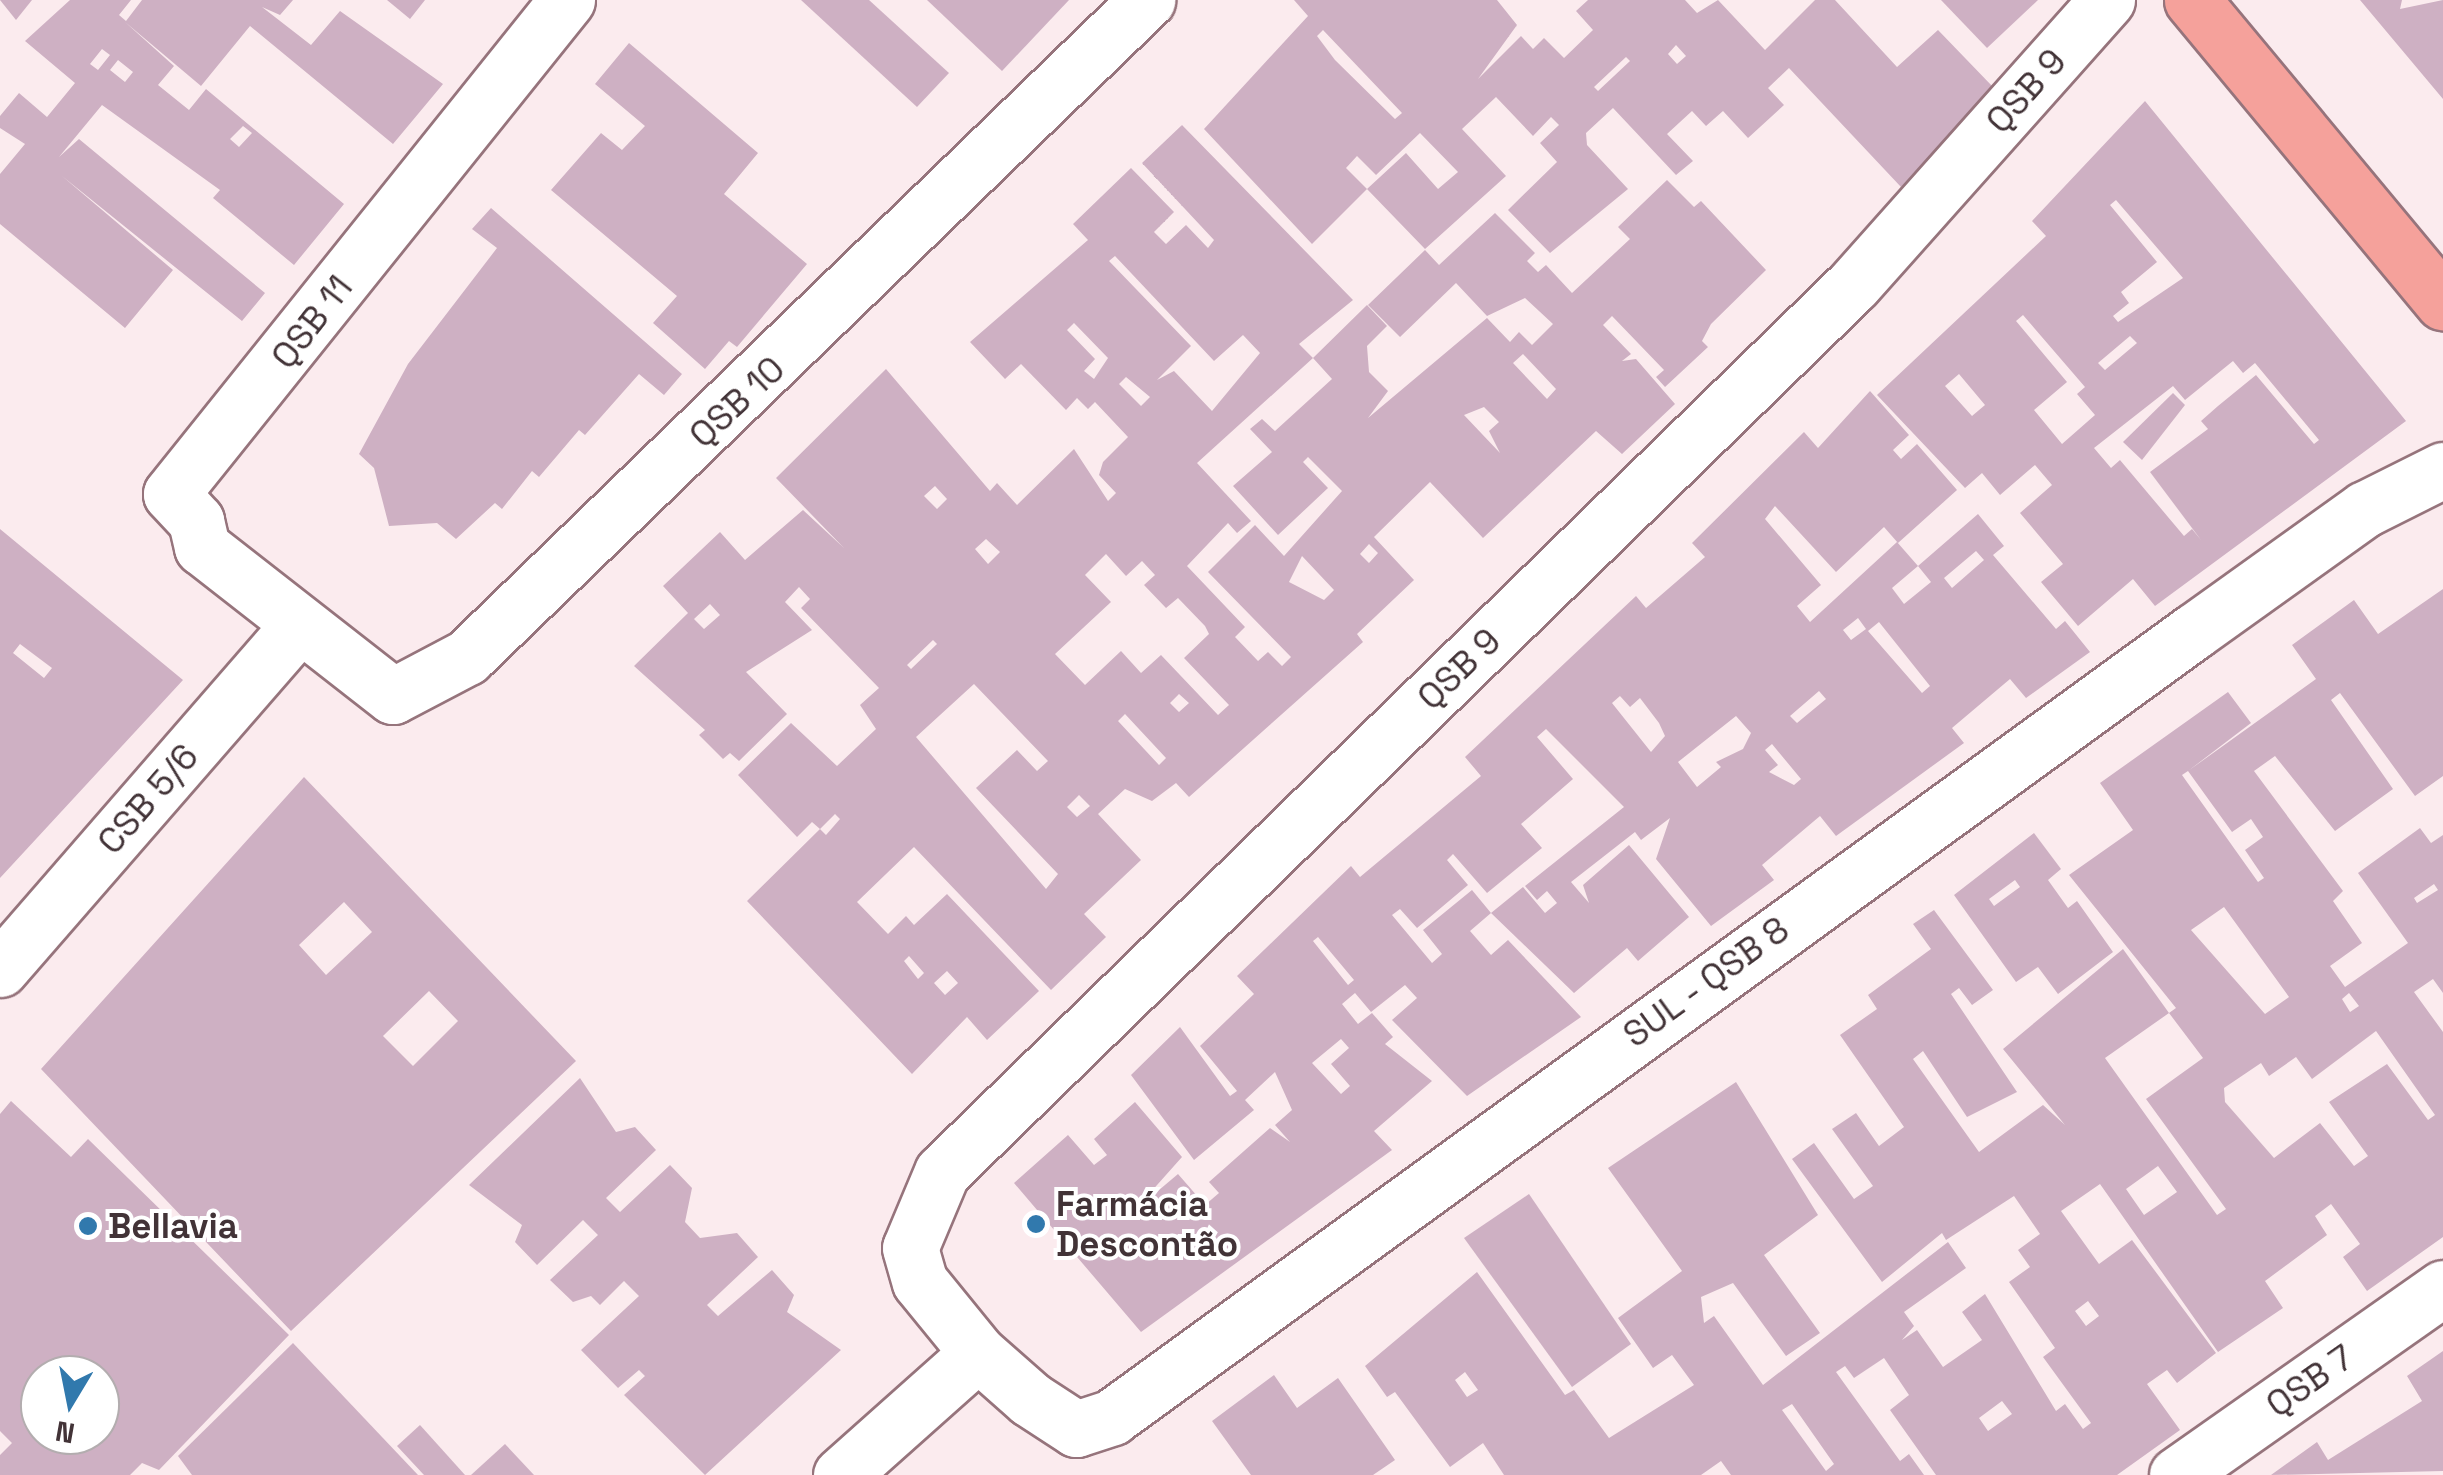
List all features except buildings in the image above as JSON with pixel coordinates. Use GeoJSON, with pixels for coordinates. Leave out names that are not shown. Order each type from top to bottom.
{"type":"FeatureCollection","features":[{"type":"Feature","properties":{"kind":"main road"},"geometry":{"type":"LineString","coordinates":[[2192,0],[2443,302]]}},
{"type":"Feature","properties":{"kind":"street","name":"QSB 11"},"geometry":{"type":"LineString","coordinates":[[296,628],[202,547],[196,520],[171,494],[566,0]]}},
{"type":"Feature","properties":{"kind":"street","name":"QSB 10"},"geometry":{"type":"LineString","coordinates":[[296,628],[393,696],[467,657],[1148,0]]}},
{"type":"Feature","properties":{"kind":"street","name":"QSB 9"},"geometry":{"type":"LineString","coordinates":[[978,1353],[920,1282],[910,1248],[942,1172],[1853,285],[2108,0]]}},
{"type":"Feature","properties":{"kind":"street","name":"SUL - QSB 8"},"geometry":{"type":"LineString","coordinates":[[978,1353],[1076,1428],[1112,1418],[2256,587],[2365,510],[2443,470]]}},
{"type":"Feature","properties":{"kind":"street","name":"CSB 5/6"},"geometry":{"type":"LineString","coordinates":[[0,969],[296,628]]}},
{"type":"Feature","properties":{"kind":"street","name":"QSB 7"},"geometry":{"type":"LineString","coordinates":[[2177,1475],[2443,1288]]}},
{"type":"Feature","properties":{"kind":"street"},"geometry":{"type":"LineString","coordinates":[[840,1475],[978,1353]]}},
{"type":"Feature","properties":{"kind":"place","name":"Farmácia Descontão"},"geometry":{"type":"Point","coordinates":[1036,1224]}},
{"type":"Feature","properties":{"kind":"place","name":"Bellavia"},"geometry":{"type":"Point","coordinates":[88,1226]}}]}
